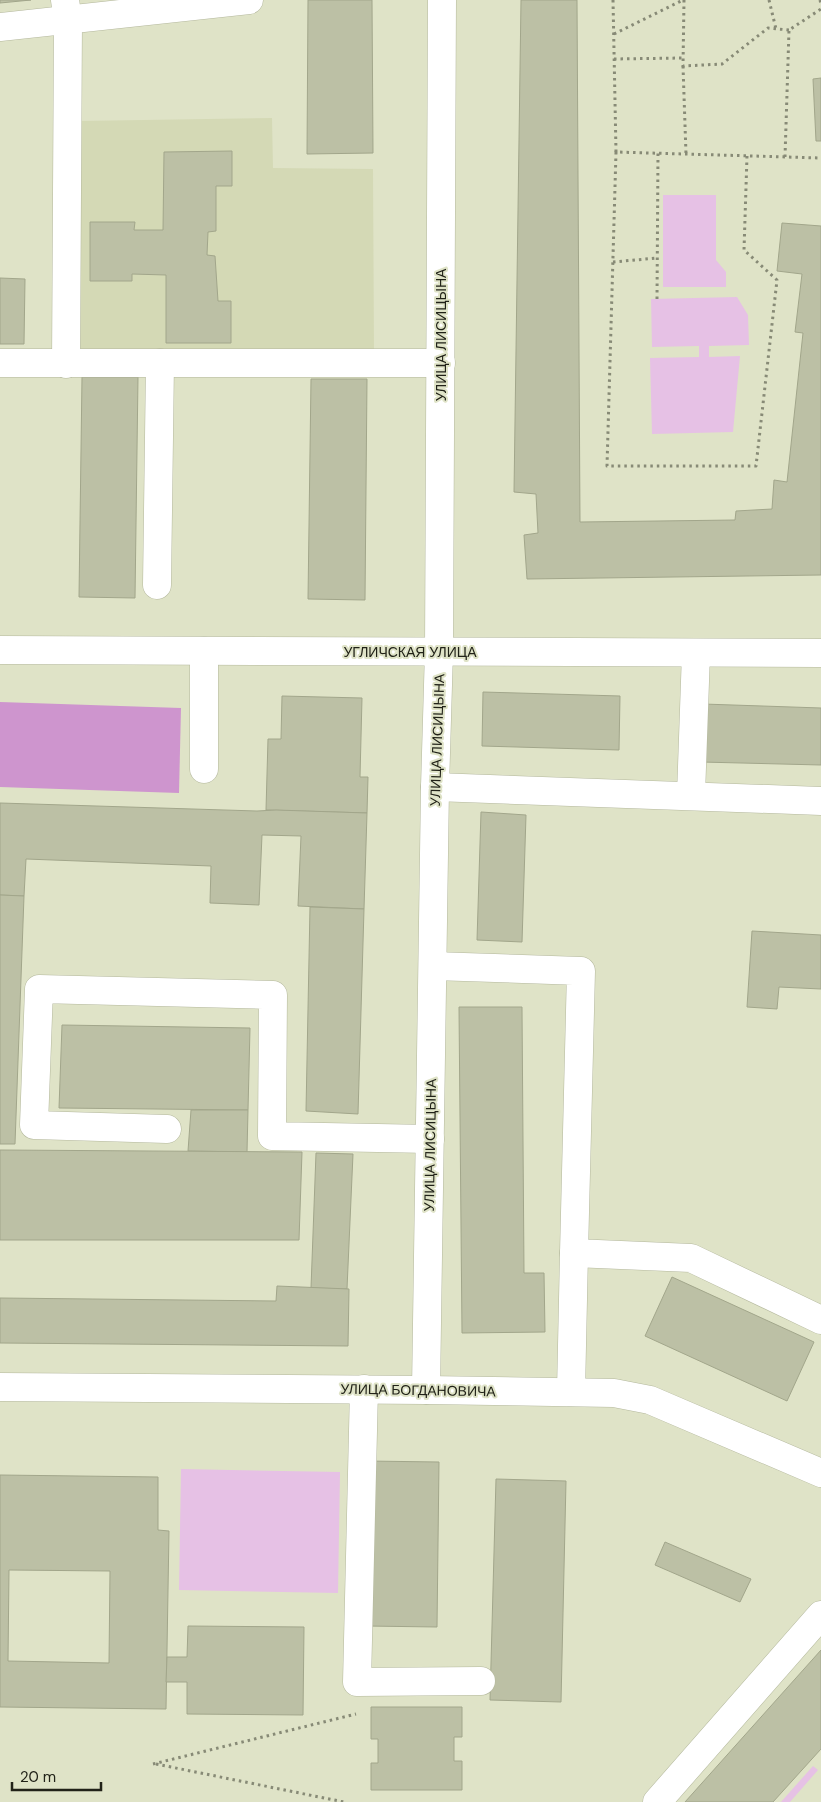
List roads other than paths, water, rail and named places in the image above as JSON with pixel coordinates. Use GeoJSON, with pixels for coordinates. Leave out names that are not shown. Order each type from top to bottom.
{"type":"FeatureCollection","features":[{"type":"Feature","properties":{"kind":"street"},"geometry":{"type":"LineString","coordinates":[[0,28],[67,10],[249,0]]}},
{"type":"Feature","properties":{"kind":"street","name":"УЛИЦА ЛИСИЦЫНА"},"geometry":{"type":"LineString","coordinates":[[426,1390],[435,787],[440,651],[442,0]]}},
{"type":"Feature","properties":{"kind":"street"},"geometry":{"type":"LineString","coordinates":[[66,364],[67,10]]}},
{"type":"Feature","properties":{"kind":"street"},"geometry":{"type":"LineString","coordinates":[[0,363],[441,363]]}},
{"type":"Feature","properties":{"kind":"street"},"geometry":{"type":"LineString","coordinates":[[157,585],[160,363]]}},
{"type":"Feature","properties":{"kind":"street","name":"УГЛИЧСКАЯ УЛИЦА"},"geometry":{"type":"LineString","coordinates":[[0,650],[821,653]]}},
{"type":"Feature","properties":{"kind":"street"},"geometry":{"type":"LineString","coordinates":[[204,651],[204,769]]}},
{"type":"Feature","properties":{"kind":"street"},"geometry":{"type":"LineString","coordinates":[[691,796],[696,653]]}},
{"type":"Feature","properties":{"kind":"street"},"geometry":{"type":"LineString","coordinates":[[435,787],[821,801]]}},
{"type":"Feature","properties":{"kind":"street"},"geometry":{"type":"LineString","coordinates":[[433,966],[581,971],[571,1392]]}},
{"type":"Feature","properties":{"kind":"street"},"geometry":{"type":"LineString","coordinates":[[167,1129],[34,1125],[39,990],[273,995],[272,1136],[430,1139]]}},
{"type":"Feature","properties":{"kind":"street"},"geometry":{"type":"LineString","coordinates":[[574,1253],[691,1258],[821,1320]]}},
{"type":"Feature","properties":{"kind":"street","name":"УЛИЦА БОГДАНОВИЧА"},"geometry":{"type":"LineString","coordinates":[[0,1387],[364,1389],[614,1393],[650,1400],[821,1473]]}},
{"type":"Feature","properties":{"kind":"street"},"geometry":{"type":"LineString","coordinates":[[364,1389],[357,1682],[481,1681]]}},
{"type":"Feature","properties":{"kind":"street"},"geometry":{"type":"LineString","coordinates":[[657,1802],[821,1615]]}}]}
